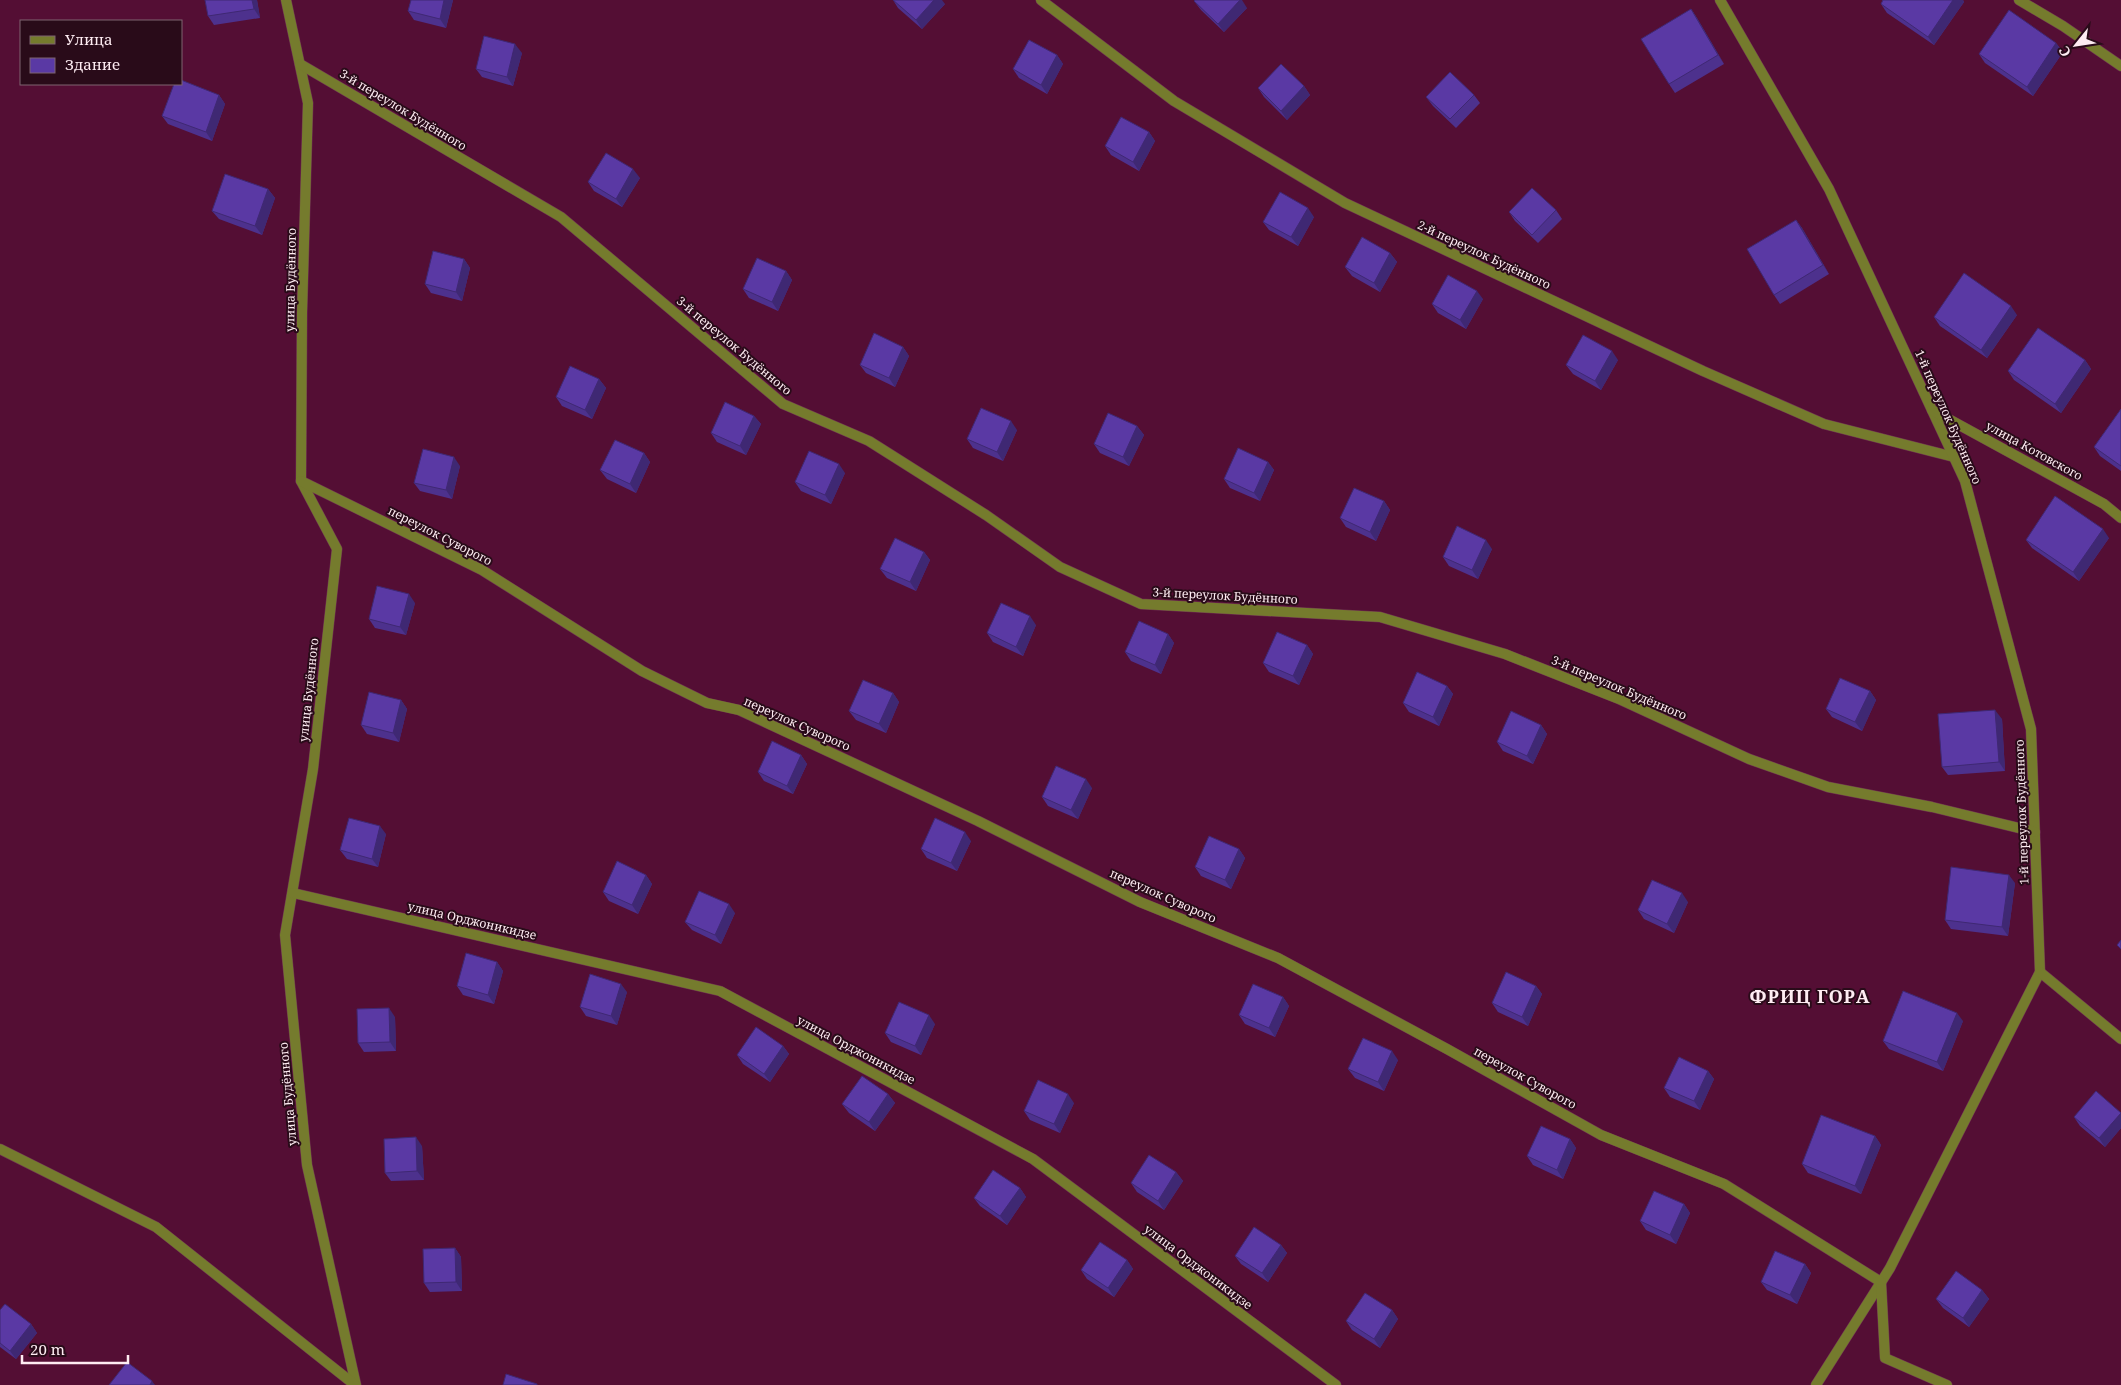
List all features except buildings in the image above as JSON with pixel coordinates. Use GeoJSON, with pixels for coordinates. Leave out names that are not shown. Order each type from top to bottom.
{"type":"FeatureCollection","features":[{"type":"Feature","properties":{"kind":"street","name":"улица Будённого"},"geometry":{"type":"LineString","coordinates":[[286,0],[308,103],[302,313],[301,481],[337,549],[313,769],[285,935],[307,1165],[356,1385]]}},
{"type":"Feature","properties":{"kind":"street","name":"2-й переулок Будённого"},"geometry":{"type":"LineString","coordinates":[[1041,0],[1174,101],[1345,203],[1668,355],[1824,424],[1954,457]]}},
{"type":"Feature","properties":{"kind":"street","name":"1-й переулок Будённого"},"geometry":{"type":"LineString","coordinates":[[1720,0],[1829,189],[1965,481],[2031,729],[2040,972]]}},
{"type":"Feature","properties":{"kind":"street"},"geometry":{"type":"LineString","coordinates":[[2019,0],[2062,26],[2121,66]]}},
{"type":"Feature","properties":{"kind":"street","name":"3-й переулок Будённого"},"geometry":{"type":"LineString","coordinates":[[300,64],[560,217],[783,404],[869,441],[986,515],[1060,567],[1141,604],[1380,617],[1506,654],[1619,699],[1749,759],[1828,787],[1932,807],[2035,832]]}},
{"type":"Feature","properties":{"kind":"street","name":"улица Котовского"},"geometry":{"type":"LineString","coordinates":[[1932,410],[2104,504],[2121,518]]}},
{"type":"Feature","properties":{"kind":"street","name":"переулок Суворого"},"geometry":{"type":"LineString","coordinates":[[301,481],[482,570],[642,672],[707,703],[739,710],[978,821],[1140,902],[1278,958],[1601,1135],[1724,1184],[1881,1282]]}},
{"type":"Feature","properties":{"kind":"street","name":"улица Орджоникидзе"},"geometry":{"type":"LineString","coordinates":[[293,893],[720,991],[1033,1159],[1336,1385]]}},
{"type":"Feature","properties":{"kind":"street"},"geometry":{"type":"LineString","coordinates":[[1816,1385],[1881,1282],[2040,972],[2121,1039]]}},
{"type":"Feature","properties":{"kind":"street","name":"улица Будённого"},"geometry":{"type":"LineString","coordinates":[[0,1149],[156,1227],[356,1385]]}},
{"type":"Feature","properties":{"kind":"street"},"geometry":{"type":"LineString","coordinates":[[1881,1282],[1885,1358],[1947,1385]]}},
{"type":"Feature","properties":{"kind":"district","name":"ФРИЦ ГОРА"},"geometry":{"type":"Point","coordinates":[1810,997]}}]}
